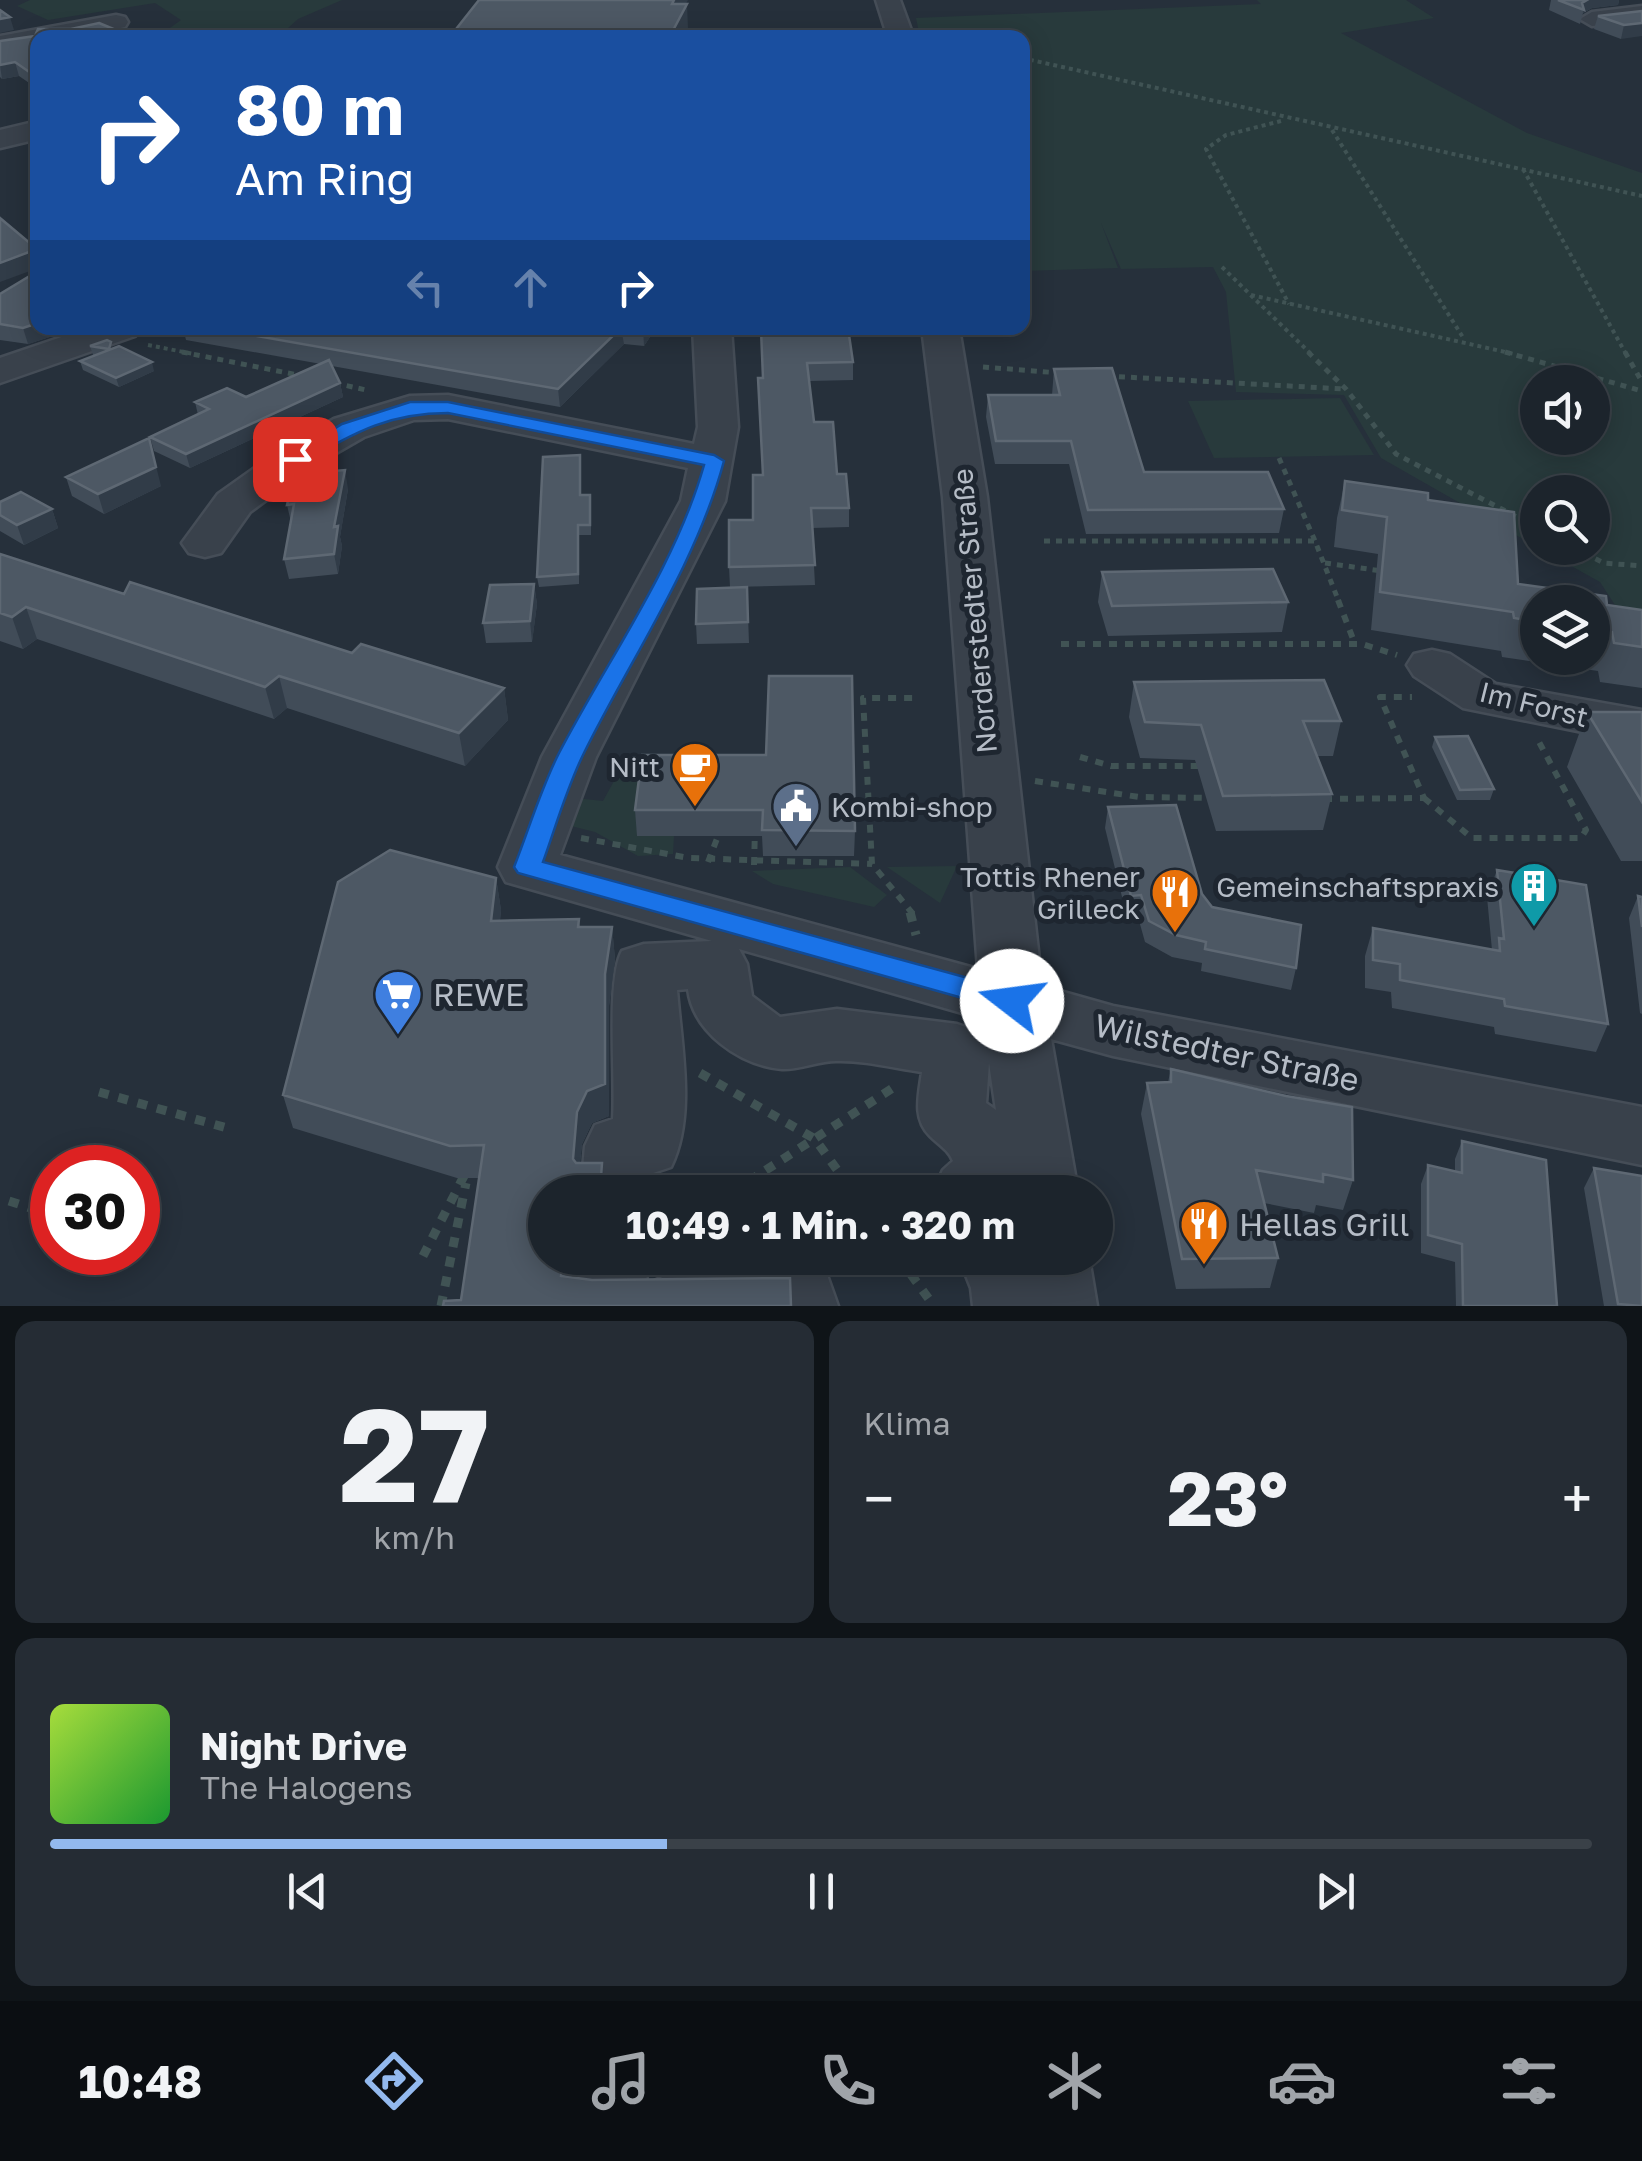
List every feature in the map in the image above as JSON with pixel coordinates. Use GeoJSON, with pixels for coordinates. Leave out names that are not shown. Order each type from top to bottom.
{"type":"FeatureCollection","features":[{"type":"Feature","properties":{"kind":"street"},"geometry":{"type":"LineString","coordinates":[[888,0],[898,30]]}},
{"type":"Feature","properties":{"kind":"street"},"geometry":{"type":"LineString","coordinates":[[1592,18],[1642,13]]}},
{"type":"Feature","properties":{"kind":"street"},"geometry":{"type":"LineString","coordinates":[[74,30],[116,22]]}},
{"type":"Feature","properties":{"kind":"street"},"geometry":{"type":"LineString","coordinates":[[0,44],[30,38]]}},
{"type":"Feature","properties":{"kind":"street"},"geometry":{"type":"LineString","coordinates":[[0,139],[30,132]]}},
{"type":"Feature","properties":{"kind":"street"},"geometry":{"type":"LineString","coordinates":[[0,371],[102,335]]}},
{"type":"Feature","properties":{"kind":"street"},"geometry":{"type":"LineString","coordinates":[[535,847],[569,758],[704,500],[718,427],[712,335]]}},
{"type":"Feature","properties":{"kind":"street","name":"Norderstedter Straße"},"geometry":{"type":"LineString","coordinates":[[943,345],[964,496],[1012,1001],[1040,1175]]}},
{"type":"Feature","properties":{"kind":"street"},"geometry":{"type":"LineString","coordinates":[[205,542],[234,503],[295,459],[349,428],[410,408],[448,408],[714,461]]}},
{"type":"Feature","properties":{"kind":"street","name":"Im Forst"},"geometry":{"type":"LineString","coordinates":[[1432,665],[1500,701],[1642,727]]}},
{"type":"Feature","properties":{"kind":"street","name":"Wilstedter Straße"},"geometry":{"type":"LineString","coordinates":[[535,847],[690,914],[1113,1032],[1642,1136]]}},
{"type":"Feature","properties":{"kind":"street"},"geometry":{"type":"LineString","coordinates":[[617,1175],[620,1146],[646,1146],[650,1075],[644,968],[690,914],[716,964],[722,1008],[759,1036],[782,1043],[838,1035],[957,1050],[951,1114],[981,1138],[990,1170],[985,1175]]}},
{"type":"Feature","properties":{"kind":"street"},"geometry":{"type":"LineString","coordinates":[[607,1306],[610,1275]]}},
{"type":"Feature","properties":{"kind":"street"},"geometry":{"type":"LineString","coordinates":[[674,1306],[800,1298],[800,1306]]}},
{"type":"Feature","properties":{"kind":"path"},"geometry":{"type":"LineString","coordinates":[[1030,60],[1642,196]]}},
{"type":"Feature","properties":{"kind":"path"},"geometry":{"type":"LineString","coordinates":[[1287,119],[1226,135],[1206,149],[1290,305]]}},
{"type":"Feature","properties":{"kind":"path"},"geometry":{"type":"LineString","coordinates":[[1332,129],[1464,340]]}},
{"type":"Feature","properties":{"kind":"path"},"geometry":{"type":"LineString","coordinates":[[1524,170],[1642,382]]}},
{"type":"Feature","properties":{"kind":"path"},"geometry":{"type":"LineString","coordinates":[[1222,267],[1346,390],[1396,454],[1520,519]]}},
{"type":"Feature","properties":{"kind":"path"},"geometry":{"type":"LineString","coordinates":[[1250,295],[1464,340],[1642,391]]}},
{"type":"Feature","properties":{"kind":"path"},"geometry":{"type":"LineString","coordinates":[[123,335],[374,391]]}},
{"type":"Feature","properties":{"kind":"path"},"geometry":{"type":"LineString","coordinates":[[943,345],[1072,374]]}},
{"type":"Feature","properties":{"kind":"path"},"geometry":{"type":"LineString","coordinates":[[1091,375],[1346,390]]}},
{"type":"Feature","properties":{"kind":"path"},"geometry":{"type":"LineString","coordinates":[[1279,458],[1355,644]]}},
{"type":"Feature","properties":{"kind":"path"},"geometry":{"type":"LineString","coordinates":[[1044,541],[1315,542]]}},
{"type":"Feature","properties":{"kind":"path"},"geometry":{"type":"LineString","coordinates":[[1378,554],[1378,571]]}},
{"type":"Feature","properties":{"kind":"path"},"geometry":{"type":"LineString","coordinates":[[1324,563],[1392,573]]}},
{"type":"Feature","properties":{"kind":"path"},"geometry":{"type":"LineString","coordinates":[[1610,563],[1642,566]]}},
{"type":"Feature","properties":{"kind":"path"},"geometry":{"type":"LineString","coordinates":[[1061,644],[1355,644],[1432,665]]}},
{"type":"Feature","properties":{"kind":"path"},"geometry":{"type":"LineString","coordinates":[[1380,697],[1500,701],[1586,830],[1581,838],[1472,838],[1424,798],[1380,697]]}},
{"type":"Feature","properties":{"kind":"path"},"geometry":{"type":"LineString","coordinates":[[914,698],[863,698],[872,864],[914,916],[920,976]]}},
{"type":"Feature","properties":{"kind":"path"},"geometry":{"type":"LineString","coordinates":[[1080,758],[1111,766],[1210,766]]}},
{"type":"Feature","properties":{"kind":"path"},"geometry":{"type":"LineString","coordinates":[[989,774],[1139,797],[1215,798]]}},
{"type":"Feature","properties":{"kind":"path"},"geometry":{"type":"LineString","coordinates":[[1316,788],[1329,799]]}},
{"type":"Feature","properties":{"kind":"path"},"geometry":{"type":"LineString","coordinates":[[1310,799],[1424,798]]}},
{"type":"Feature","properties":{"kind":"path"},"geometry":{"type":"LineString","coordinates":[[754,865],[759,846],[755,822]]}},
{"type":"Feature","properties":{"kind":"path"},"geometry":{"type":"LineString","coordinates":[[690,914],[718,836]]}},
{"type":"Feature","properties":{"kind":"path"},"geometry":{"type":"LineString","coordinates":[[535,847],[634,852],[690,914]]}},
{"type":"Feature","properties":{"kind":"path"},"geometry":{"type":"LineString","coordinates":[[690,914],[754,865],[872,864]]}},
{"type":"Feature","properties":{"kind":"path"},"geometry":{"type":"LineString","coordinates":[[758,1175],[928,1064],[926,1046]]}},
{"type":"Feature","properties":{"kind":"path"},"geometry":{"type":"LineString","coordinates":[[688,1066],[815,1138],[841,1175]]}},
{"type":"Feature","properties":{"kind":"path"},"geometry":{"type":"LineString","coordinates":[[99,1092],[226,1128]]}},
{"type":"Feature","properties":{"kind":"path"},"geometry":{"type":"LineString","coordinates":[[440,1306],[467,1177],[457,1164]]}},
{"type":"Feature","properties":{"kind":"path"},"geometry":{"type":"LineString","coordinates":[[423,1256],[467,1177]]}},
{"type":"Feature","properties":{"kind":"path"},"geometry":{"type":"LineString","coordinates":[[9,1201],[30,1208]]}},
{"type":"Feature","properties":{"kind":"path"},"geometry":{"type":"LineString","coordinates":[[912,1275],[934,1306]]}},
{"type":"Feature","properties":{"kind":"shaded area"},"geometry":{"type":"Polygon","coordinates":[[[30,0],[342,0],[298,19],[286,30],[167,30],[181,20],[155,3],[48,20],[17,6],[30,0]]]}},
{"type":"Feature","properties":{"kind":"shaded area"},"geometry":{"type":"Polygon","coordinates":[[[1257,0],[1406,0],[1434,18],[1341,33],[1527,133],[1642,173],[1642,624],[1626,622],[1610,597],[1610,585],[1602,585],[1570,565],[1610,565],[1610,475],[1520,475],[1520,537],[1381,458],[1344,395],[1236,392],[1226,292],[1213,267],[1121,269],[1101,223],[1118,268],[1030,271],[1030,30],[919,30],[916,18],[1261,4],[1257,0]]]}},
{"type":"Feature","properties":{"kind":"shaded area"},"geometry":{"type":"Polygon","coordinates":[[[1340,398],[1374,455],[1214,458],[1188,401],[1340,398]]]}},
{"type":"Feature","properties":{"kind":"shaded area"},"geometry":{"type":"Polygon","coordinates":[[[619,772],[644,780],[638,835],[674,836],[673,854],[638,856],[595,832],[567,825],[575,798],[603,801],[619,772]]]}},
{"type":"Feature","properties":{"kind":"shaded area"},"geometry":{"type":"Polygon","coordinates":[[[957,866],[940,903],[887,867],[957,866]]]}},
{"type":"Feature","properties":{"kind":"shaded area"},"geometry":{"type":"Polygon","coordinates":[[[850,867],[887,895],[874,907],[773,884],[752,871],[850,867]]]}},
{"type":"Feature","properties":{"kind":"building"},"geometry":{"type":"Polygon","coordinates":[[[479,0],[674,0],[672,4],[687,4],[673,30],[455,30],[479,0]]]}},
{"type":"Feature","properties":{"kind":"building"},"geometry":{"type":"Polygon","coordinates":[[[1558,0],[1587,0],[1582,3],[1584,10],[1558,0]]]}},
{"type":"Feature","properties":{"kind":"building"},"geometry":{"type":"Polygon","coordinates":[[[1642,11],[1642,23],[1624,25],[1598,16],[1642,11]]]}},
{"type":"Feature","properties":{"kind":"building"},"geometry":{"type":"Polygon","coordinates":[[[99,23],[116,30],[38,30],[99,23]]]}},
{"type":"Feature","properties":{"kind":"building"},"geometry":{"type":"Polygon","coordinates":[[[30,37],[30,72],[15,62],[0,65],[0,41],[30,37]]]}},
{"type":"Feature","properties":{"kind":"building"},"geometry":{"type":"Polygon","coordinates":[[[0,218],[30,243],[30,252],[0,263],[0,218]]]}},
{"type":"Feature","properties":{"kind":"building"},"geometry":{"type":"Polygon","coordinates":[[[30,276],[30,326],[0,324],[0,294],[30,276]]]}},
{"type":"Feature","properties":{"kind":"building"},"geometry":{"type":"Polygon","coordinates":[[[252,335],[614,335],[558,389],[252,335]]]}},
{"type":"Feature","properties":{"kind":"building"},"geometry":{"type":"Polygon","coordinates":[[[761,335],[849,335],[853,362],[807,363],[814,422],[833,422],[837,474],[846,474],[849,508],[811,508],[815,565],[729,567],[729,520],[753,520],[753,475],[763,475],[758,378],[763,378],[761,335]]]}},
{"type":"Feature","properties":{"kind":"building"},"geometry":{"type":"Polygon","coordinates":[[[111,342],[109,349],[90,346],[111,342]]]}},
{"type":"Feature","properties":{"kind":"building"},"geometry":{"type":"Polygon","coordinates":[[[119,346],[152,362],[116,378],[80,361],[119,346]]]}},
{"type":"Feature","properties":{"kind":"building"},"geometry":{"type":"Polygon","coordinates":[[[329,360],[340,383],[186,454],[150,437],[209,409],[195,402],[227,388],[246,397],[329,360]]]}},
{"type":"Feature","properties":{"kind":"building"},"geometry":{"type":"Polygon","coordinates":[[[1112,368],[1144,472],[1268,472],[1284,509],[1088,510],[1071,441],[996,441],[988,395],[1060,395],[1054,369],[1112,368]]]}},
{"type":"Feature","properties":{"kind":"building"},"geometry":{"type":"Polygon","coordinates":[[[149,438],[156,467],[98,494],[66,477],[149,438]]]}},
{"type":"Feature","properties":{"kind":"building"},"geometry":{"type":"Polygon","coordinates":[[[580,455],[580,495],[590,495],[590,525],[578,525],[578,574],[537,577],[543,457],[580,455]]]}},
{"type":"Feature","properties":{"kind":"building"},"geometry":{"type":"Polygon","coordinates":[[[345,470],[334,527],[338,526],[334,554],[284,559],[294,504],[287,505],[294,474],[345,470]]]}},
{"type":"Feature","properties":{"kind":"building"},"geometry":{"type":"Polygon","coordinates":[[[1345,481],[1428,493],[1428,500],[1514,512],[1518,584],[1525,585],[1520,585],[1520,619],[1514,618],[1513,612],[1380,592],[1387,517],[1342,510],[1345,481]]]}},
{"type":"Feature","properties":{"kind":"building"},"geometry":{"type":"Polygon","coordinates":[[[21,492],[52,509],[17,525],[0,515],[0,502],[21,492]]]}},
{"type":"Feature","properties":{"kind":"building"},"geometry":{"type":"Polygon","coordinates":[[[0,554],[124,594],[130,582],[352,653],[361,644],[504,688],[459,733],[279,676],[265,687],[26,607],[12,617],[0,613],[0,554]]]}},
{"type":"Feature","properties":{"kind":"building"},"geometry":{"type":"Polygon","coordinates":[[[1273,569],[1288,602],[1112,606],[1102,572],[1273,569]]]}},
{"type":"Feature","properties":{"kind":"building"},"geometry":{"type":"Polygon","coordinates":[[[534,584],[530,621],[483,623],[490,585],[534,584]]]}},
{"type":"Feature","properties":{"kind":"building"},"geometry":{"type":"Polygon","coordinates":[[[747,587],[748,622],[696,624],[697,589],[747,587]]]}},
{"type":"Feature","properties":{"kind":"building"},"geometry":{"type":"Polygon","coordinates":[[[1610,605],[1642,610],[1642,647],[1614,643],[1610,605]]]}},
{"type":"Feature","properties":{"kind":"building"},"geometry":{"type":"Polygon","coordinates":[[[769,676],[852,676],[855,831],[762,830],[763,810],[635,810],[642,755],[766,755],[769,676]]]}},
{"type":"Feature","properties":{"kind":"building"},"geometry":{"type":"Polygon","coordinates":[[[1324,680],[1341,721],[1303,721],[1332,794],[1223,796],[1201,725],[1145,722],[1134,682],[1324,680]]]}},
{"type":"Feature","properties":{"kind":"building"},"geometry":{"type":"Polygon","coordinates":[[[1587,712],[1642,712],[1642,802],[1587,712]]]}},
{"type":"Feature","properties":{"kind":"building"},"geometry":{"type":"Polygon","coordinates":[[[1468,736],[1494,789],[1460,790],[1435,737],[1468,736]]]}},
{"type":"Feature","properties":{"kind":"building"},"geometry":{"type":"Polygon","coordinates":[[[1176,805],[1202,894],[1212,907],[1301,925],[1296,968],[1205,949],[1206,942],[1176,935],[1149,921],[1141,895],[1131,896],[1108,807],[1176,805]]]}},
{"type":"Feature","properties":{"kind":"building"},"geometry":{"type":"Polygon","coordinates":[[[390,850],[496,878],[491,921],[579,919],[578,927],[612,927],[605,974],[605,1084],[587,1091],[577,1112],[573,1159],[576,1163],[602,1163],[601,1175],[528,1175],[528,1275],[592,1280],[790,1278],[791,1306],[443,1306],[444,1301],[461,1300],[484,1145],[450,1146],[283,1095],[338,882],[390,850]]]}},
{"type":"Feature","properties":{"kind":"building"},"geometry":{"type":"Polygon","coordinates":[[[1497,870],[1586,885],[1608,1024],[1505,1006],[1504,999],[1400,980],[1400,964],[1373,960],[1373,928],[1500,951],[1499,938],[1504,939],[1497,870]]]}},
{"type":"Feature","properties":{"kind":"building"},"geometry":{"type":"Polygon","coordinates":[[[1171,1069],[1352,1107],[1353,1180],[1323,1174],[1323,1182],[1256,1170],[1278,1258],[1182,1259],[1147,1083],[1171,1082],[1171,1069]]]}},
{"type":"Feature","properties":{"kind":"building"},"geometry":{"type":"Polygon","coordinates":[[[1462,1141],[1546,1160],[1557,1306],[1463,1306],[1462,1244],[1428,1235],[1428,1165],[1462,1173],[1462,1141]]]}},
{"type":"Feature","properties":{"kind":"building"},"geometry":{"type":"Polygon","coordinates":[[[1594,1168],[1642,1176],[1642,1306],[1618,1304],[1594,1168]]]}},
{"type":"Feature","properties":{"kind":"place","name":"Nitt"},"geometry":{"type":"Point","coordinates":[695,808]}},
{"type":"Feature","properties":{"kind":"place","name":"Kombi-shop"},"geometry":{"type":"Point","coordinates":[796,848]}},
{"type":"Feature","properties":{"kind":"place","name":"Gemeinschaftspraxis"},"geometry":{"type":"Point","coordinates":[1534,928]}},
{"type":"Feature","properties":{"kind":"place","name":"Tottis Rhener Grilleck"},"geometry":{"type":"Point","coordinates":[1175,934]}},
{"type":"Feature","properties":{"kind":"place","name":"REWE"},"geometry":{"type":"Point","coordinates":[398,1036]}},
{"type":"Feature","properties":{"kind":"place","name":"Hellas Grill"},"geometry":{"type":"Point","coordinates":[1204,1266]}},
{"type":"Feature","properties":{"kind":"route"},"geometry":{"type":"LineString","coordinates":[[295,459],[349,428],[384,414],[410,408],[448,408],[714,461],[704,500],[682,546],[569,758],[528,867],[1012,1001]]}}]}
